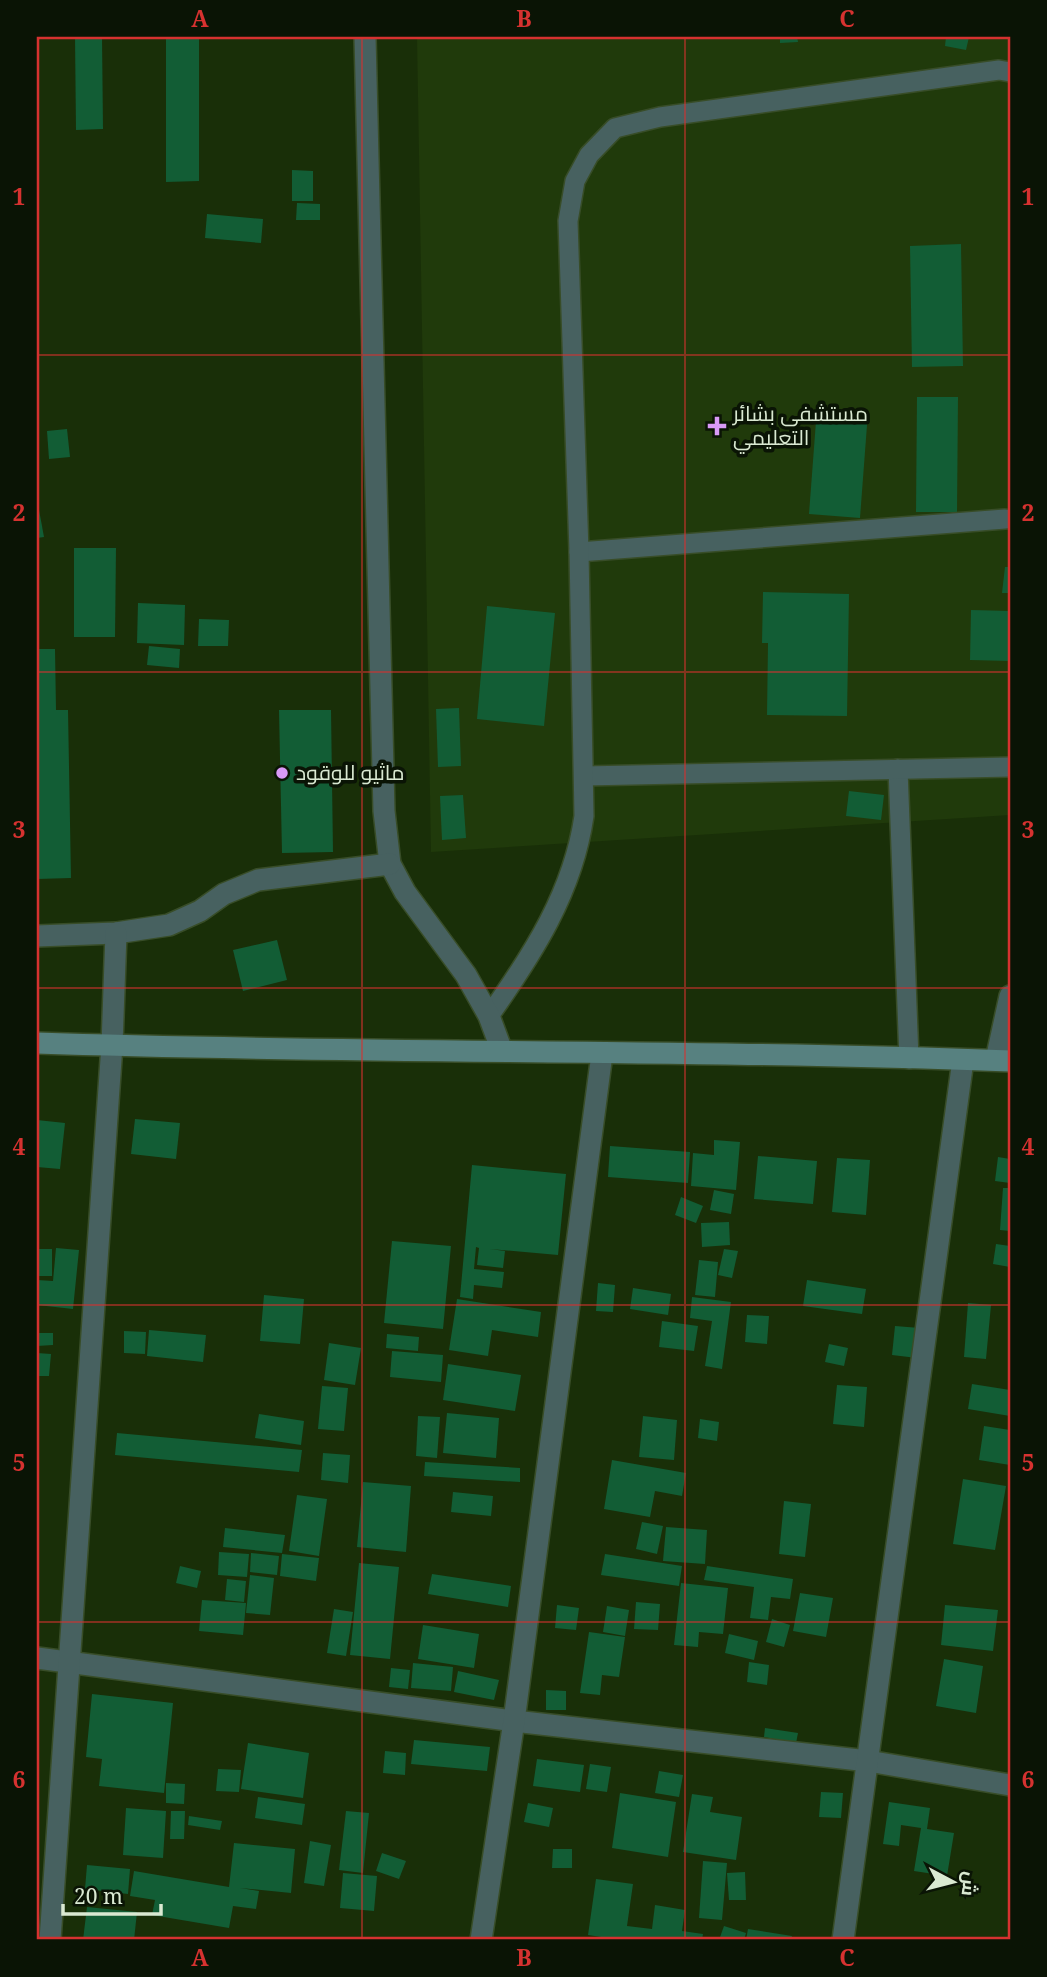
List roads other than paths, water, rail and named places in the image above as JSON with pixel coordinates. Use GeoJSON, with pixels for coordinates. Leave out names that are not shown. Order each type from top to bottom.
{"type":"FeatureCollection","features":[{"type":"Feature","properties":{"kind":"street"},"geometry":{"type":"LineString","coordinates":[[365,37],[384,811],[390,864],[405,892],[466,975],[489,1016],[502,1051]]}},
{"type":"Feature","properties":{"kind":"street"},"geometry":{"type":"LineString","coordinates":[[37,936],[116,933],[169,925],[200,911],[224,894],[258,880],[390,864]]}},
{"type":"Feature","properties":{"kind":"street"},"geometry":{"type":"LineString","coordinates":[[50,1940],[112,1045],[116,933]]}},
{"type":"Feature","properties":{"kind":"street"},"geometry":{"type":"LineString","coordinates":[[37,1043],[381,1052],[502,1051],[1003,1061],[1010,996]]}},
{"type":"Feature","properties":{"kind":"street"},"geometry":{"type":"LineString","coordinates":[[481,1940],[514,1721],[602,1054]]}},
{"type":"Feature","properties":{"kind":"street"},"geometry":{"type":"LineString","coordinates":[[843,1940],[963,1060]]}},
{"type":"Feature","properties":{"kind":"street"},"geometry":{"type":"LineString","coordinates":[[37,1658],[514,1721],[869,1761],[1010,1785]]}},
{"type":"Feature","properties":{"kind":"lane"},"geometry":{"type":"LineString","coordinates":[[489,1016],[530,959],[570,874],[579,849],[584,816],[568,221],[575,181],[589,155],[615,128],[660,117],[989,72],[1010,72]]}},
{"type":"Feature","properties":{"kind":"lane"},"geometry":{"type":"LineString","coordinates":[[579,552],[1005,519]]}},
{"type":"Feature","properties":{"kind":"lane"},"geometry":{"type":"LineString","coordinates":[[584,776],[1010,767]]}},
{"type":"Feature","properties":{"kind":"lane"},"geometry":{"type":"LineString","coordinates":[[898,769],[909,1059]]}},
{"type":"Feature","properties":{"kind":"place","name":"مستشفى بشائر التعليمي"},"geometry":{"type":"Point","coordinates":[717,426]}},
{"type":"Feature","properties":{"kind":"place","name":"ماثيو للوقود"},"geometry":{"type":"Point","coordinates":[282,773]}}]}
